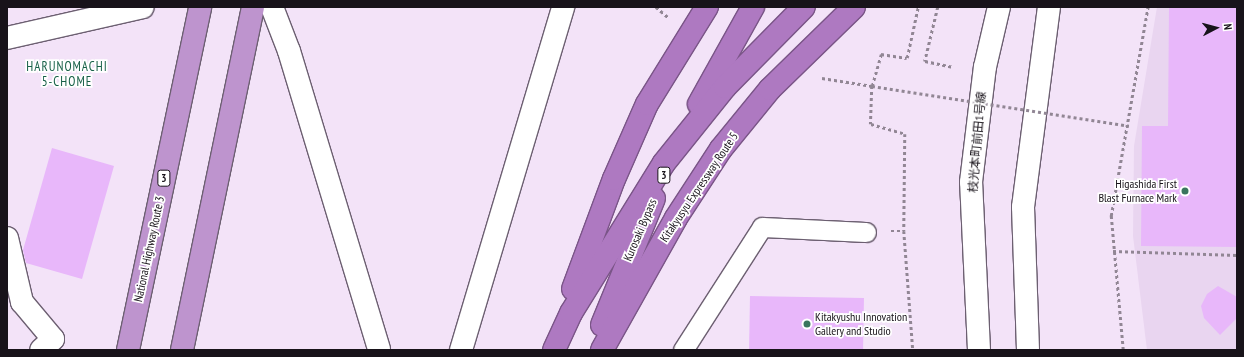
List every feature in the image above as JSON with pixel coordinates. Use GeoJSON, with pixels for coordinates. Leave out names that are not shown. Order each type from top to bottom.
{"type":"FeatureCollection","features":[{"type":"Feature","properties":{"kind":"highway","name":"National Highway Route 3"},"geometry":{"type":"LineString","coordinates":[[128,350],[200,7]]}},
{"type":"Feature","properties":{"kind":"highway"},"geometry":{"type":"LineString","coordinates":[[182,350],[253,7]]}},
{"type":"Feature","properties":{"kind":"highway"},"geometry":{"type":"LineString","coordinates":[[550,350],[614,178],[647,104],[707,7]]}},
{"type":"Feature","properties":{"kind":"highway","name":"Kurosaki Bypass"},"geometry":{"type":"LineString","coordinates":[[592,350],[632,248],[685,130],[753,7]]}},
{"type":"Feature","properties":{"kind":"highway"},"geometry":{"type":"LineString","coordinates":[[554,350],[575,306],[664,163],[725,87],[804,7]]}},
{"type":"Feature","properties":{"kind":"highway","name":"Kitakyusyu Expressway Route 5"},"geometry":{"type":"LineString","coordinates":[[602,350],[676,218],[721,149],[770,89],[854,7]]}},
{"type":"Feature","properties":{"kind":"street"},"geometry":{"type":"LineString","coordinates":[[7,38],[143,7]]}},
{"type":"Feature","properties":{"kind":"street"},"geometry":{"type":"LineString","coordinates":[[272,7],[289,51],[379,350]]}},
{"type":"Feature","properties":{"kind":"street"},"geometry":{"type":"LineString","coordinates":[[461,350],[563,7]]}},
{"type":"Feature","properties":{"kind":"street","name":"枝光本町前田1号線"},"geometry":{"type":"LineString","coordinates":[[979,350],[971,182],[985,67],[999,7]]}},
{"type":"Feature","properties":{"kind":"street"},"geometry":{"type":"LineString","coordinates":[[1028,350],[1023,207],[1049,7]]}},
{"type":"Feature","properties":{"kind":"street"},"geometry":{"type":"LineString","coordinates":[[7,238],[22,302],[53,338],[41,350]]}},
{"type":"Feature","properties":{"kind":"lane"},"geometry":{"type":"LineString","coordinates":[[683,350],[762,227],[866,232]]}},
{"type":"Feature","properties":{"kind":"path"},"geometry":{"type":"LineString","coordinates":[[656,7],[671,19]]}},
{"type":"Feature","properties":{"kind":"path"},"geometry":{"type":"LineString","coordinates":[[913,350],[904,231],[905,134],[871,124],[872,86],[881,54],[907,58],[918,7]]}},
{"type":"Feature","properties":{"kind":"path"},"geometry":{"type":"LineString","coordinates":[[938,7],[925,61],[953,67]]}},
{"type":"Feature","properties":{"kind":"path"},"geometry":{"type":"LineString","coordinates":[[1123,350],[1111,216],[1129,126],[1148,7]]}},
{"type":"Feature","properties":{"kind":"path"},"geometry":{"type":"LineString","coordinates":[[820,78],[1129,126]]}},
{"type":"Feature","properties":{"kind":"path"},"geometry":{"type":"LineString","coordinates":[[1113,251],[1237,255]]}},
{"type":"Feature","properties":{"kind":"shaded area","name":"Higashida First Blast Furnace Mark"},"geometry":{"type":"Polygon","coordinates":[[[1157,7],[1237,7],[1237,350],[1147,350],[1133,236],[1134,146],[1157,7]]]}},
{"type":"Feature","properties":{"kind":"building"},"geometry":{"type":"Polygon","coordinates":[[[1169,7],[1237,7],[1237,247],[1141,246],[1142,126],[1168,126],[1169,7]]]}},
{"type":"Feature","properties":{"kind":"building"},"geometry":{"type":"Polygon","coordinates":[[[52,148],[114,166],[82,279],[26,263],[23,250],[52,148]]]}},
{"type":"Feature","properties":{"kind":"building"},"geometry":{"type":"Polygon","coordinates":[[[1218,286],[1237,297],[1237,318],[1220,335],[1204,318],[1201,306],[1207,294],[1218,286]]]}},
{"type":"Feature","properties":{"kind":"building","name":"Kitakyushu Innovation Gallery and Studio"},"geometry":{"type":"Polygon","coordinates":[[[750,296],[864,298],[863,350],[749,350],[750,296]]]}},
{"type":"Feature","properties":{"kind":"place","name":"Higashida First Blast Furnace Mark"},"geometry":{"type":"Point","coordinates":[1185,191]}},
{"type":"Feature","properties":{"kind":"place","name":"Kitakyushu Innovation Gallery and Studio"},"geometry":{"type":"Point","coordinates":[807,324]}},
{"type":"Feature","properties":{"kind":"district","name":"HARUNOMACHI 5-CHOME"},"geometry":{"type":"Point","coordinates":[67,76]}}]}
